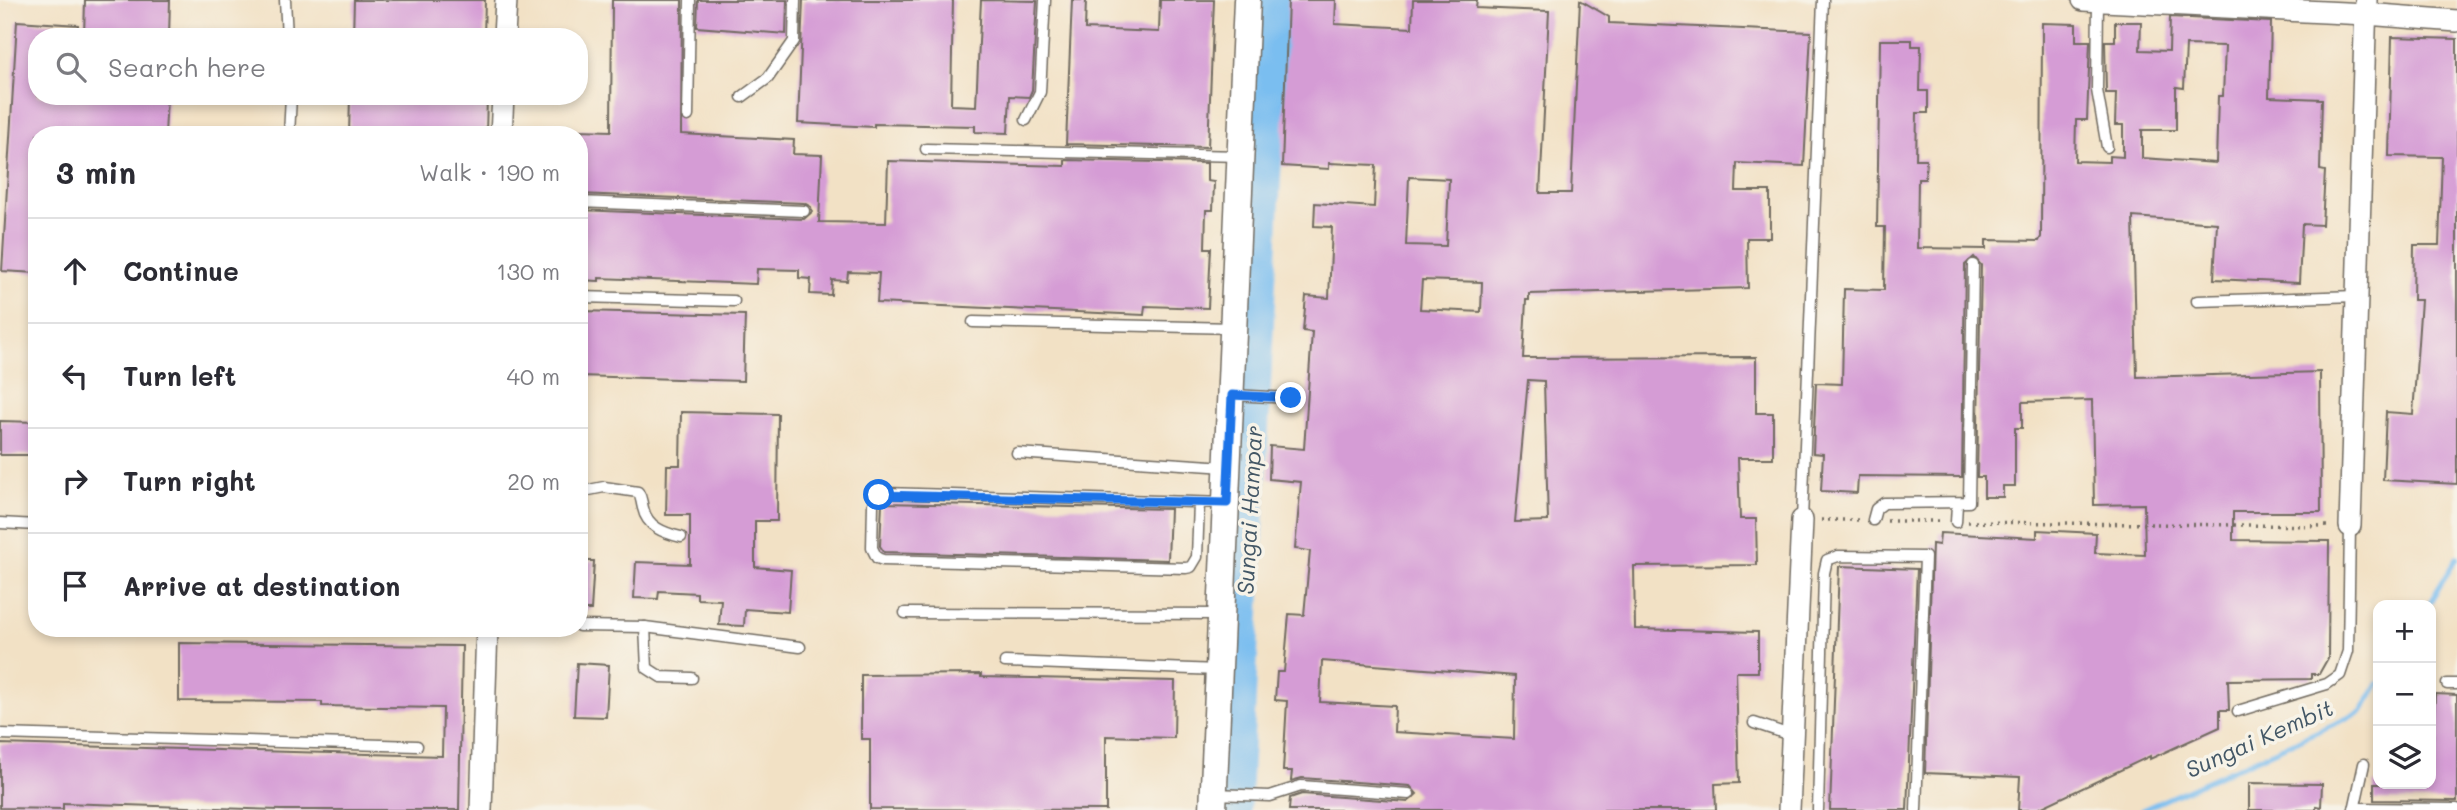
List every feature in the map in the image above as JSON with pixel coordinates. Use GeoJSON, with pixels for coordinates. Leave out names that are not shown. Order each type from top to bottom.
{"type":"FeatureCollection","features":[{"type":"Feature","properties":{"kind":"street"},"geometry":{"type":"LineString","coordinates":[[504,28],[506,0]]}},
{"type":"Feature","properties":{"kind":"street"},"geometry":{"type":"LineString","coordinates":[[1216,799],[1228,467],[1237,395],[1234,328],[1247,0]]}},
{"type":"Feature","properties":{"kind":"street"},"geometry":{"type":"LineString","coordinates":[[2083,0],[2366,7],[2457,21]]}},
{"type":"Feature","properties":{"kind":"street"},"geometry":{"type":"LineString","coordinates":[[2350,526],[2366,7]]}},
{"type":"Feature","properties":{"kind":"street"},"geometry":{"type":"LineString","coordinates":[[501,126],[503,105]]}},
{"type":"Feature","properties":{"kind":"street"},"geometry":{"type":"LineString","coordinates":[[1789,810],[1802,520]]}},
{"type":"Feature","properties":{"kind":"street"},"geometry":{"type":"LineString","coordinates":[[481,810],[487,637]]}},
{"type":"Feature","properties":{"kind":"lane"},"geometry":{"type":"LineString","coordinates":[[285,0],[287,28]]}},
{"type":"Feature","properties":{"kind":"lane"},"geometry":{"type":"LineString","coordinates":[[688,116],[690,0]]}},
{"type":"Feature","properties":{"kind":"lane"},"geometry":{"type":"LineString","coordinates":[[742,97],[768,78],[794,41],[795,0]]}},
{"type":"Feature","properties":{"kind":"lane"},"geometry":{"type":"LineString","coordinates":[[1026,120],[1040,92],[1045,0]]}},
{"type":"Feature","properties":{"kind":"lane"},"geometry":{"type":"LineString","coordinates":[[1802,520],[1807,323],[1823,0]]}},
{"type":"Feature","properties":{"kind":"lane"},"geometry":{"type":"LineString","coordinates":[[2098,1],[2097,90],[2107,148]]}},
{"type":"Feature","properties":{"kind":"lane"},"geometry":{"type":"LineString","coordinates":[[289,126],[290,105]]}},
{"type":"Feature","properties":{"kind":"lane"},"geometry":{"type":"LineString","coordinates":[[926,149],[1241,156]]}},
{"type":"Feature","properties":{"kind":"lane"},"geometry":{"type":"LineString","coordinates":[[588,202],[804,211]]}},
{"type":"Feature","properties":{"kind":"lane"},"geometry":{"type":"LineString","coordinates":[[1873,520],[1876,509],[1884,503],[1957,504],[1969,502],[1972,496],[1973,265]]}},
{"type":"Feature","properties":{"kind":"lane"},"geometry":{"type":"LineString","coordinates":[[2197,301],[2357,296]]}},
{"type":"Feature","properties":{"kind":"lane"},"geometry":{"type":"LineString","coordinates":[[588,297],[734,301]]}},
{"type":"Feature","properties":{"kind":"lane"},"geometry":{"type":"LineString","coordinates":[[972,322],[1234,328]]}},
{"type":"Feature","properties":{"kind":"lane"},"geometry":{"type":"LineString","coordinates":[[1237,395],[1291,398]]}},
{"type":"Feature","properties":{"kind":"lane"},"geometry":{"type":"LineString","coordinates":[[1017,453],[1228,467]]}},
{"type":"Feature","properties":{"kind":"lane"},"geometry":{"type":"LineString","coordinates":[[588,490],[604,487],[638,492],[653,526],[681,537]]}},
{"type":"Feature","properties":{"kind":"lane"},"geometry":{"type":"LineString","coordinates":[[1199,503],[1197,557],[1191,566],[1186,568],[883,560],[877,558],[872,548],[873,504],[875,498],[885,493],[1227,503]]}},
{"type":"Feature","properties":{"kind":"lane"},"geometry":{"type":"LineString","coordinates":[[1956,522],[1957,504]]}},
{"type":"Feature","properties":{"kind":"lane"},"geometry":{"type":"LineString","coordinates":[[0,523],[28,525]]}},
{"type":"Feature","properties":{"kind":"lane"},"geometry":{"type":"LineString","coordinates":[[2238,712],[2327,684],[2340,675],[2348,650],[2350,526]]}},
{"type":"Feature","properties":{"kind":"lane"},"geometry":{"type":"LineString","coordinates":[[1818,810],[1824,573],[1827,560],[1838,556],[1925,557],[1916,810]]}},
{"type":"Feature","properties":{"kind":"lane"},"geometry":{"type":"LineString","coordinates":[[905,613],[1223,614]]}},
{"type":"Feature","properties":{"kind":"lane"},"geometry":{"type":"LineString","coordinates":[[588,626],[645,627],[800,646]]}},
{"type":"Feature","properties":{"kind":"lane"},"geometry":{"type":"LineString","coordinates":[[645,627],[647,668],[661,677],[692,678]]}},
{"type":"Feature","properties":{"kind":"lane"},"geometry":{"type":"LineString","coordinates":[[1005,662],[1221,670]]}},
{"type":"Feature","properties":{"kind":"lane"},"geometry":{"type":"LineString","coordinates":[[1754,723],[1793,736]]}},
{"type":"Feature","properties":{"kind":"lane"},"geometry":{"type":"LineString","coordinates":[[0,734],[416,746]]}},
{"type":"Feature","properties":{"kind":"lane"},"geometry":{"type":"LineString","coordinates":[[2364,764],[2354,809],[2457,809]]}},
{"type":"Feature","properties":{"kind":"lane"},"geometry":{"type":"LineString","coordinates":[[1216,799],[1248,794],[1270,796],[1301,786],[1409,794]]}},
{"type":"Feature","properties":{"kind":"path"},"geometry":{"type":"LineString","coordinates":[[1802,520],[2350,526]]}},
{"type":"Feature","properties":{"kind":"building"},"geometry":{"type":"Polygon","coordinates":[[[85,0],[170,0],[169,28],[84,28],[85,0]]]}},
{"type":"Feature","properties":{"kind":"building"},"geometry":{"type":"Polygon","coordinates":[[[354,0],[485,0],[484,28],[353,28],[354,0]]]}},
{"type":"Feature","properties":{"kind":"building"},"geometry":{"type":"Polygon","coordinates":[[[612,0],[682,0],[681,134],[794,140],[793,154],[822,155],[819,222],[886,223],[888,161],[1065,166],[1065,160],[1207,163],[1207,181],[1214,182],[1213,210],[1206,210],[1205,248],[1211,248],[1208,308],[1145,306],[1144,315],[877,303],[879,273],[848,272],[847,281],[832,280],[831,295],[810,294],[811,279],[799,278],[799,270],[757,269],[756,284],[599,278],[599,281],[588,280],[588,210],[804,219],[812,212],[811,207],[804,203],[588,194],[588,130],[611,131],[612,0]]]}},
{"type":"Feature","properties":{"kind":"building"},"geometry":{"type":"Polygon","coordinates":[[[698,0],[787,0],[786,34],[697,27],[698,0]]]}},
{"type":"Feature","properties":{"kind":"building"},"geometry":{"type":"Polygon","coordinates":[[[803,0],[953,0],[951,105],[976,106],[981,0],[1037,1],[1032,90],[1029,97],[1010,96],[1008,133],[975,132],[975,126],[874,124],[874,127],[798,123],[803,0]]]}},
{"type":"Feature","properties":{"kind":"building"},"geometry":{"type":"Polygon","coordinates":[[[1072,0],[1086,0],[1085,29],[1159,32],[1160,0],[1214,0],[1208,147],[1066,144],[1072,0]]]}},
{"type":"Feature","properties":{"kind":"building"},"geometry":{"type":"Polygon","coordinates":[[[1288,0],[1336,0],[1335,24],[1412,28],[1413,0],[1477,0],[1476,8],[1549,11],[1540,193],[1571,193],[1580,0],[1609,17],[1609,23],[1811,32],[1804,166],[1737,163],[1736,191],[1770,191],[1770,238],[1747,238],[1748,288],[1529,294],[1529,300],[1526,300],[1523,358],[1756,357],[1756,413],[1773,413],[1773,458],[1738,458],[1740,519],[1756,519],[1757,565],[1634,566],[1635,629],[1758,632],[1758,672],[1736,672],[1739,783],[1715,784],[1716,810],[1289,810],[1290,798],[1302,794],[1408,802],[1417,794],[1410,786],[1302,778],[1291,781],[1292,771],[1283,771],[1287,701],[1275,700],[1277,672],[1284,672],[1289,614],[1304,615],[1310,551],[1295,549],[1301,482],[1269,479],[1270,446],[1304,449],[1312,332],[1303,331],[1306,296],[1329,298],[1332,227],[1314,226],[1315,203],[1374,207],[1376,165],[1329,163],[1329,169],[1282,166],[1288,0]],[[1409,177],[1406,245],[1446,246],[1449,179],[1409,177]],[[1422,280],[1420,309],[1481,312],[1482,282],[1422,280]],[[1528,380],[1515,522],[1548,521],[1544,381],[1528,380]],[[1322,661],[1320,702],[1395,706],[1394,732],[1514,739],[1515,676],[1322,661]]]}},
{"type":"Feature","properties":{"kind":"building"},"geometry":{"type":"Polygon","coordinates":[[[2170,17],[2271,22],[2269,97],[2322,99],[2320,170],[2325,171],[2322,225],[2302,224],[2299,283],[2214,279],[2217,223],[2133,217],[2137,377],[2320,372],[2321,512],[2233,512],[2233,540],[2329,541],[2328,658],[2319,674],[2311,674],[2311,679],[2228,680],[2229,710],[2220,710],[2220,727],[2150,759],[2150,756],[2036,810],[2018,810],[2020,777],[1925,773],[1932,544],[1939,545],[1940,533],[2037,538],[2037,530],[2096,533],[2095,553],[2145,555],[2144,504],[2094,505],[2092,400],[2022,402],[2022,428],[2015,428],[2015,486],[2003,486],[2003,497],[1984,497],[1984,477],[1977,477],[1981,265],[1974,257],[1965,265],[1962,477],[1858,476],[1857,493],[1821,491],[1823,454],[1813,453],[1816,383],[1842,384],[1844,289],[1884,290],[1885,227],[1877,227],[1880,40],[1912,40],[1912,46],[1921,46],[1920,91],[1928,91],[1928,113],[1917,113],[1916,159],[1926,159],[1925,179],[1918,179],[1917,248],[1986,249],[1986,240],[2039,241],[2042,23],[2076,24],[2076,41],[2090,41],[2087,120],[2076,120],[2075,161],[2109,162],[2109,156],[2123,157],[2123,125],[2115,125],[2116,93],[2106,93],[2105,41],[2115,41],[2115,22],[2141,22],[2140,50],[2169,51],[2170,17]],[[2186,45],[2184,88],[2176,87],[2176,130],[2142,130],[2142,158],[2216,163],[2218,96],[2223,96],[2225,46],[2186,45]]]}},
{"type":"Feature","properties":{"kind":"building"},"geometry":{"type":"Polygon","coordinates":[[[17,21],[78,25],[78,28],[28,28],[28,105],[167,105],[165,126],[28,126],[28,272],[2,271],[17,21]]]}},
{"type":"Feature","properties":{"kind":"building"},"geometry":{"type":"Polygon","coordinates":[[[2392,37],[2457,39],[2457,484],[2383,480],[2386,412],[2413,414],[2421,300],[2413,300],[2414,245],[2439,245],[2442,157],[2389,156],[2392,37]]]}},
{"type":"Feature","properties":{"kind":"building"},"geometry":{"type":"Polygon","coordinates":[[[350,105],[487,105],[486,126],[349,126],[350,105]]]}},
{"type":"Feature","properties":{"kind":"building"},"geometry":{"type":"Polygon","coordinates":[[[588,311],[745,315],[743,381],[588,376],[588,311]]]}},
{"type":"Feature","properties":{"kind":"building"},"geometry":{"type":"Polygon","coordinates":[[[681,412],[778,414],[777,521],[755,521],[755,567],[791,570],[788,612],[745,609],[744,626],[719,625],[721,600],[697,599],[697,593],[659,591],[658,599],[634,598],[636,562],[690,564],[690,515],[666,515],[667,465],[680,465],[681,412]]]}},
{"type":"Feature","properties":{"kind":"building"},"geometry":{"type":"Polygon","coordinates":[[[0,421],[28,422],[28,455],[0,455],[0,421]]]}},
{"type":"Feature","properties":{"kind":"building"},"geometry":{"type":"Polygon","coordinates":[[[882,503],[1170,509],[1168,560],[884,552],[880,546],[882,503]]]}},
{"type":"Feature","properties":{"kind":"building"},"geometry":{"type":"Polygon","coordinates":[[[588,561],[594,561],[591,610],[588,610],[588,561]]]}},
{"type":"Feature","properties":{"kind":"building"},"geometry":{"type":"Polygon","coordinates":[[[1839,566],[1917,569],[1907,810],[1830,810],[1839,566]]]}},
{"type":"Feature","properties":{"kind":"building"},"geometry":{"type":"Polygon","coordinates":[[[179,643],[462,646],[459,810],[281,810],[63,803],[63,809],[0,808],[0,744],[442,756],[443,708],[322,706],[322,702],[179,701],[179,643]]]}},
{"type":"Feature","properties":{"kind":"building"},"geometry":{"type":"Polygon","coordinates":[[[577,663],[609,665],[606,717],[574,716],[577,663]]]}},
{"type":"Feature","properties":{"kind":"building"},"geometry":{"type":"Polygon","coordinates":[[[981,674],[981,677],[1175,681],[1174,738],[1106,736],[1106,810],[870,809],[870,739],[861,739],[861,675],[981,674]]]}},
{"type":"Feature","properties":{"kind":"building"},"geometry":{"type":"Polygon","coordinates":[[[2436,694],[2457,695],[2457,801],[2374,800],[2374,789],[2436,789],[2436,694]]]}},
{"type":"Feature","properties":{"kind":"building"},"geometry":{"type":"Polygon","coordinates":[[[2249,783],[2322,784],[2321,807],[2316,806],[2316,810],[2249,810],[2249,783]]]}},
{"type":"Feature","properties":{"kind":"waterway","name":"Sungai Hampar"},"geometry":{"type":"LineString","coordinates":[[1234,810],[1273,0]]}},
{"type":"Feature","properties":{"kind":"waterway","name":"Sungai Kembit"},"geometry":{"type":"LineString","coordinates":[[2431,600],[2457,558]]}},
{"type":"Feature","properties":{"kind":"waterway","name":"Sungai Kembit"},"geometry":{"type":"LineString","coordinates":[[2142,810],[2361,712],[2373,692]]}},
{"type":"Feature","properties":{"kind":"route"},"geometry":{"type":"LineString","coordinates":[[879,495],[885,493],[1227,503],[1232,395],[1291,398]]}}]}
